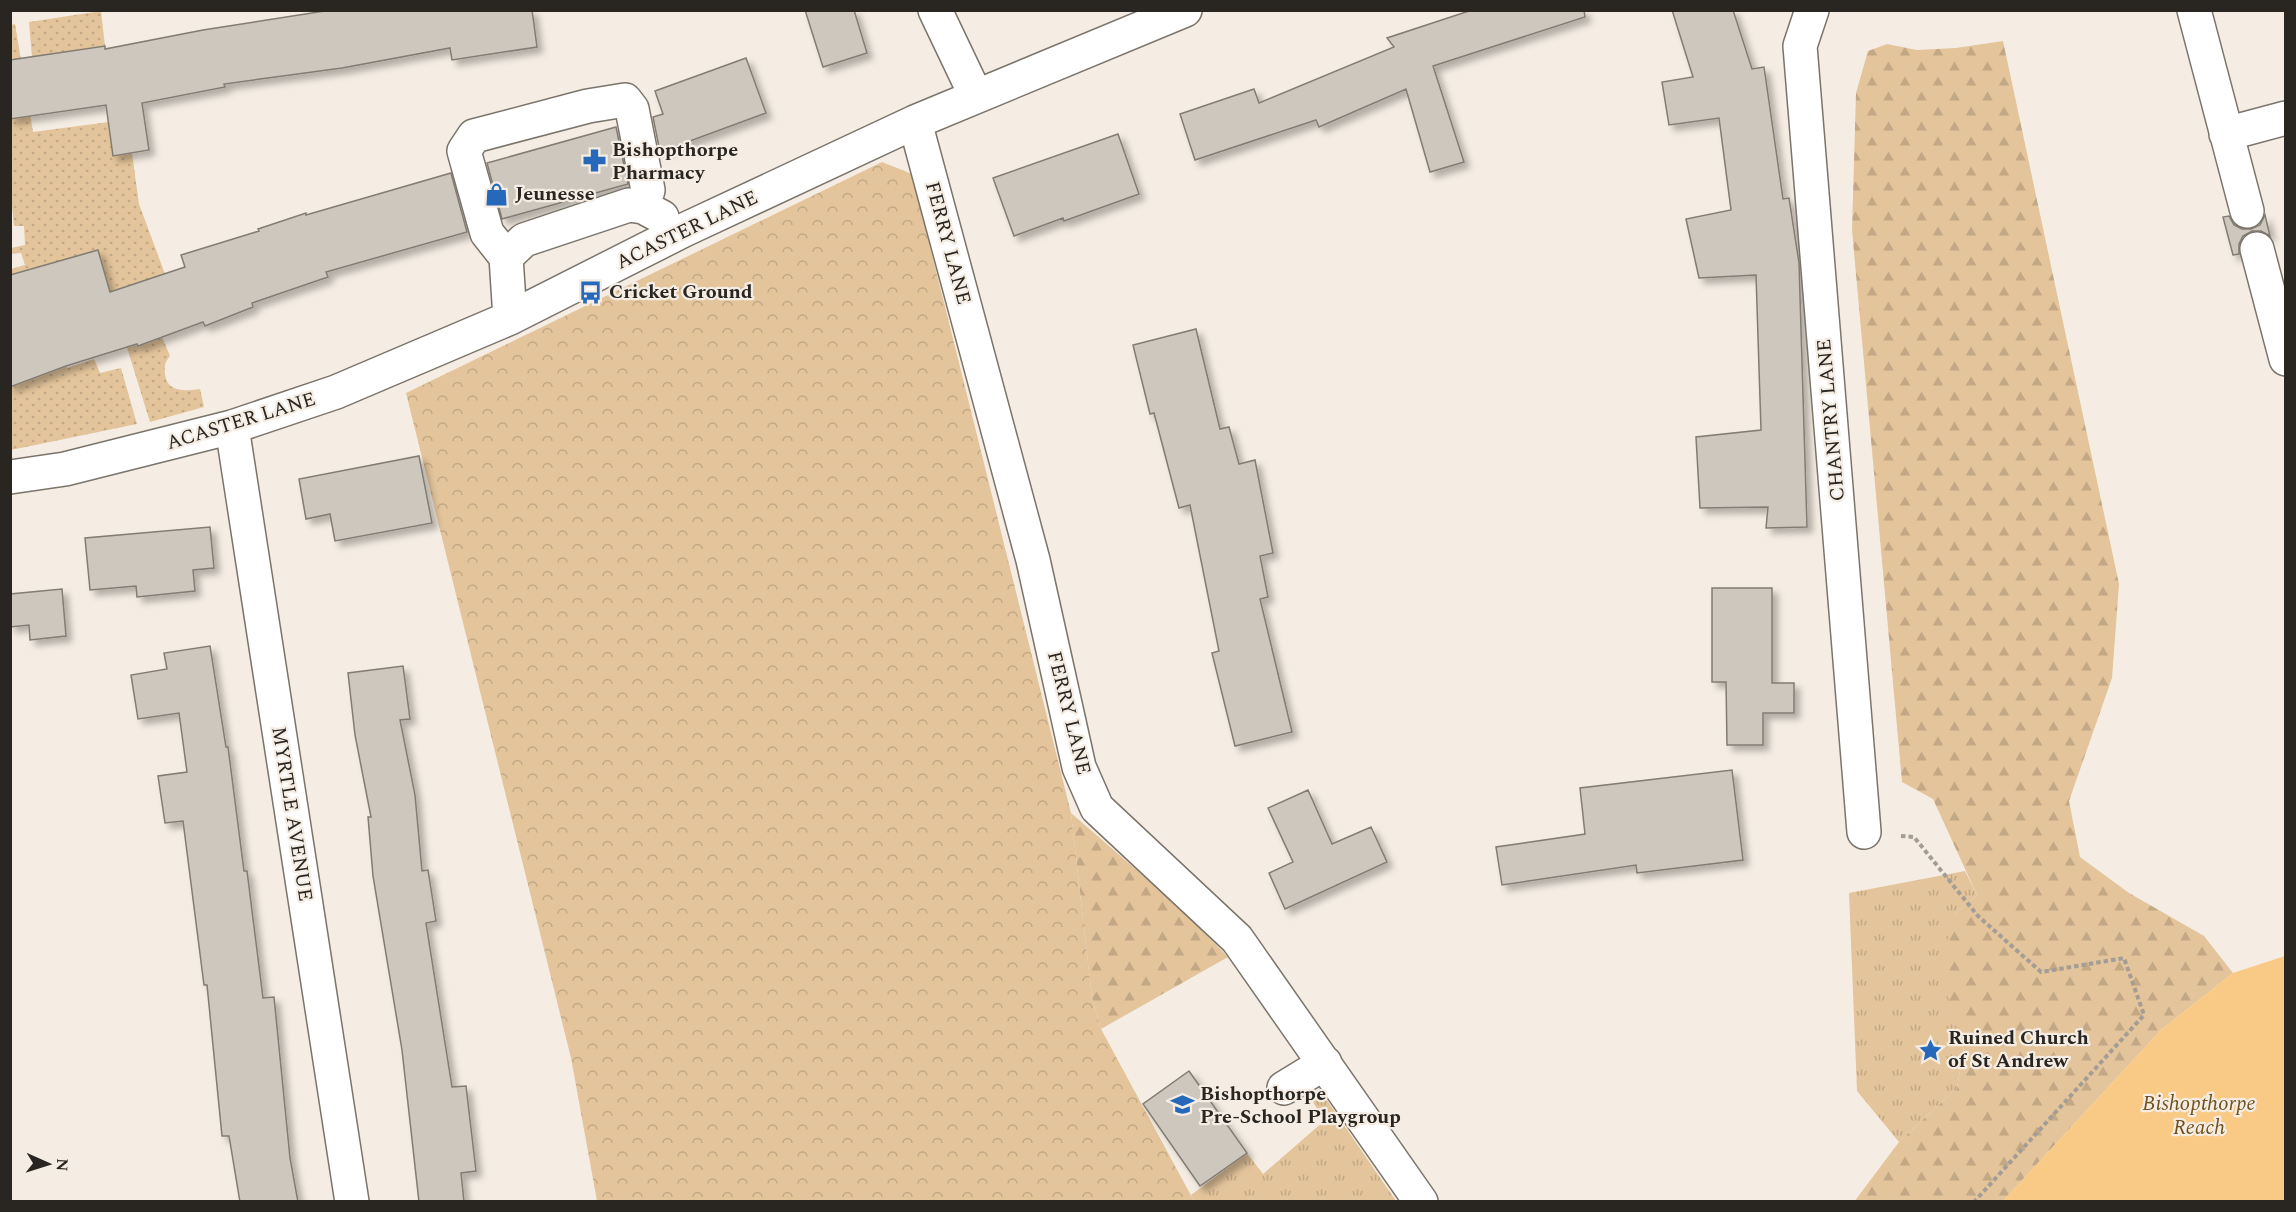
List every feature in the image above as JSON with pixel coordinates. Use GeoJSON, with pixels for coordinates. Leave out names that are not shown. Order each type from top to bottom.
{"type":"FeatureCollection","features":[{"type":"Feature","properties":{"kind":"street"},"geometry":{"type":"LineString","coordinates":[[935,10],[976,96]]}},
{"type":"Feature","properties":{"kind":"street","name":"ACASTER LANE"},"geometry":{"type":"LineString","coordinates":[[10,477],[65,469],[232,427],[336,392],[510,318],[684,230],[915,122],[1185,10]]}},
{"type":"Feature","properties":{"kind":"street","name":"CHANTRY LANE"},"geometry":{"type":"LineString","coordinates":[[1812,10],[1800,46],[1864,832]]}},
{"type":"Feature","properties":{"kind":"street"},"geometry":{"type":"LineString","coordinates":[[2194,10],[2247,211]]}},
{"type":"Feature","properties":{"kind":"street"},"geometry":{"type":"LineString","coordinates":[[510,318],[506,257],[487,233],[464,151],[474,136],[588,106],[625,100],[632,109],[648,190],[643,207]]}},
{"type":"Feature","properties":{"kind":"street"},"geometry":{"type":"LineString","coordinates":[[2226,134],[2286,118]]}},
{"type":"Feature","properties":{"kind":"street","name":"FERRY LANE"},"geometry":{"type":"LineString","coordinates":[[915,122],[1033,560],[1079,767],[1097,808],[1237,939],[1421,1202]]}},
{"type":"Feature","properties":{"kind":"street"},"geometry":{"type":"LineString","coordinates":[[506,257],[524,240],[629,206],[643,207],[684,230]]}},
{"type":"Feature","properties":{"kind":"street"},"geometry":{"type":"LineString","coordinates":[[2257,249],[2286,359]]}},
{"type":"Feature","properties":{"kind":"street","name":"MYRTLE AVENUE"},"geometry":{"type":"LineString","coordinates":[[232,427],[352,1202]]}},
{"type":"Feature","properties":{"kind":"street"},"geometry":{"type":"LineString","coordinates":[[1284,1088],[1325,1063]]}},
{"type":"Feature","properties":{"kind":"path"},"geometry":{"type":"LineString","coordinates":[[1864,832],[1914,837],[1978,916],[2041,972],[2124,958],[2144,1015],[1974,1202]]}},
{"type":"Feature","properties":{"kind":"green space"},"geometry":{"type":"Polygon","coordinates":[[[101,11],[105,46],[32,57],[29,22],[101,11]]]}},
{"type":"Feature","properties":{"kind":"green space"},"geometry":{"type":"Polygon","coordinates":[[[15,24],[33,132],[109,122],[132,153],[139,204],[165,274],[118,290],[138,346],[162,337],[170,356],[165,366],[169,385],[178,389],[200,389],[204,407],[150,422],[97,250],[78,256],[51,322],[67,368],[94,359],[100,373],[121,368],[137,424],[11,450],[11,387],[55,370],[31,308],[11,315],[11,269],[25,265],[21,253],[11,254],[11,248],[25,245],[24,226],[14,226],[11,197],[11,119],[21,117],[13,58],[11,58],[11,25],[15,24]]]}},
{"type":"Feature","properties":{"kind":"green space"},"geometry":{"type":"Polygon","coordinates":[[[2003,41],[2119,584],[2112,678],[2069,801],[2080,857],[2129,893],[2204,936],[2233,973],[2161,1030],[2003,1201],[1854,1202],[1899,1142],[1957,1088],[1964,1046],[1939,971],[1955,914],[1977,895],[1933,799],[1902,782],[1852,230],[1856,93],[1868,51],[1887,44],[1917,50],[1956,48],[2003,41]]]}},
{"type":"Feature","properties":{"kind":"green space"},"geometry":{"type":"Polygon","coordinates":[[[882,162],[912,174],[1071,813],[1092,998],[1101,1029],[1194,1201],[597,1201],[571,1058],[406,393],[882,162]]]}},
{"type":"Feature","properties":{"kind":"green space"},"geometry":{"type":"Polygon","coordinates":[[[1071,813],[1178,906],[1228,957],[1101,1029],[1092,998],[1071,813]]]}},
{"type":"Feature","properties":{"kind":"green space"},"geometry":{"type":"Polygon","coordinates":[[[1965,871],[1977,895],[1955,914],[1956,1020],[1964,1046],[1957,1088],[1899,1142],[1857,1091],[1849,893],[1965,871]]]}},
{"type":"Feature","properties":{"kind":"green space"},"geometry":{"type":"Polygon","coordinates":[[[1320,1090],[1396,1201],[1194,1201],[1191,1195],[1247,1153],[1263,1174],[1324,1121],[1309,1095],[1320,1090]]]}},
{"type":"Feature","properties":{"kind":"water","name":"Bishopthorpe Reach"},"geometry":{"type":"Polygon","coordinates":[[[2285,956],[2285,1201],[2003,1201],[2161,1030],[2233,973],[2285,956]]]}},
{"type":"Feature","properties":{"kind":"building"},"geometry":{"type":"Polygon","coordinates":[[[331,10],[532,10],[537,47],[452,60],[450,48],[342,68],[224,84],[225,87],[142,103],[149,150],[113,156],[106,105],[10,119],[10,60],[105,46],[105,49],[203,30],[331,10]]]}},
{"type":"Feature","properties":{"kind":"building"},"geometry":{"type":"Polygon","coordinates":[[[805,10],[854,10],[867,53],[823,67],[805,10]]]}},
{"type":"Feature","properties":{"kind":"building"},"geometry":{"type":"Polygon","coordinates":[[[1472,10],[1584,10],[1585,17],[1433,66],[1464,162],[1430,172],[1406,89],[1319,127],[1316,120],[1195,160],[1180,114],[1254,89],[1259,103],[1394,47],[1387,38],[1472,10]]]}},
{"type":"Feature","properties":{"kind":"building"},"geometry":{"type":"Polygon","coordinates":[[[1672,10],[1733,10],[1752,69],[1764,67],[1783,199],[1789,198],[1799,263],[1807,527],[1766,528],[1768,507],[1700,508],[1696,437],[1761,430],[1756,275],[1699,278],[1686,219],[1731,210],[1719,118],[1669,125],[1662,82],[1693,77],[1672,10]]]}},
{"type":"Feature","properties":{"kind":"building"},"geometry":{"type":"Polygon","coordinates":[[[746,58],[766,113],[660,152],[653,117],[663,114],[655,91],[746,58]]]}},
{"type":"Feature","properties":{"kind":"building"},"geometry":{"type":"Polygon","coordinates":[[[616,127],[628,184],[502,219],[487,163],[616,127]]]}},
{"type":"Feature","properties":{"kind":"building"},"geometry":{"type":"Polygon","coordinates":[[[1118,134],[1139,194],[1014,236],[993,178],[1118,134]]]}},
{"type":"Feature","properties":{"kind":"building"},"geometry":{"type":"Polygon","coordinates":[[[451,173],[467,232],[326,272],[328,277],[252,303],[253,307],[205,326],[203,322],[138,346],[137,344],[66,366],[10,387],[10,275],[98,250],[110,292],[185,267],[181,255],[259,231],[258,229],[306,213],[306,215],[451,173]]]}},
{"type":"Feature","properties":{"kind":"building"},"geometry":{"type":"Polygon","coordinates":[[[2265,215],[2270,236],[2261,231],[2252,231],[2243,236],[2239,244],[2239,254],[2233,255],[2223,217],[2229,216],[2234,225],[2242,229],[2251,229],[2260,225],[2265,215]]]}},
{"type":"Feature","properties":{"kind":"building"},"geometry":{"type":"Polygon","coordinates":[[[1196,329],[1220,429],[1229,427],[1239,464],[1255,460],[1273,553],[1260,556],[1268,597],[1260,599],[1292,732],[1235,746],[1212,653],[1219,651],[1190,505],[1179,508],[1154,413],[1150,414],[1133,345],[1196,329]]]}},
{"type":"Feature","properties":{"kind":"building"},"geometry":{"type":"Polygon","coordinates":[[[419,456],[432,523],[335,541],[330,514],[306,519],[299,479],[419,456]]]}},
{"type":"Feature","properties":{"kind":"building"},"geometry":{"type":"Polygon","coordinates":[[[210,527],[214,568],[193,570],[195,591],[137,597],[136,586],[90,590],[85,538],[210,527]]]}},
{"type":"Feature","properties":{"kind":"building"},"geometry":{"type":"Polygon","coordinates":[[[1712,588],[1772,588],[1772,683],[1794,683],[1794,713],[1763,713],[1763,745],[1727,745],[1726,682],[1712,682],[1712,588]]]}},
{"type":"Feature","properties":{"kind":"building"},"geometry":{"type":"Polygon","coordinates":[[[62,589],[66,636],[30,640],[29,625],[10,627],[10,594],[62,589]]]}},
{"type":"Feature","properties":{"kind":"building"},"geometry":{"type":"Polygon","coordinates":[[[210,646],[226,747],[228,747],[244,871],[247,871],[263,998],[274,997],[290,1158],[298,1202],[240,1202],[229,1136],[222,1136],[207,985],[204,985],[183,821],[165,823],[158,776],[187,772],[179,713],[138,719],[131,675],[167,669],[164,653],[210,646]]]}},
{"type":"Feature","properties":{"kind":"building"},"geometry":{"type":"Polygon","coordinates":[[[403,666],[410,719],[400,720],[415,795],[422,871],[428,870],[436,921],[426,923],[452,1087],[466,1086],[476,1171],[461,1173],[464,1202],[419,1202],[402,1050],[373,876],[368,817],[371,817],[355,735],[348,673],[403,666]]]}},
{"type":"Feature","properties":{"kind":"building"},"geometry":{"type":"Polygon","coordinates":[[[1732,770],[1743,860],[1637,873],[1636,865],[1502,885],[1496,847],[1585,834],[1580,788],[1732,770]]]}},
{"type":"Feature","properties":{"kind":"building"},"geometry":{"type":"Polygon","coordinates":[[[1308,790],[1332,844],[1371,827],[1387,862],[1285,909],[1269,873],[1293,862],[1268,808],[1308,790]]]}},
{"type":"Feature","properties":{"kind":"building"},"geometry":{"type":"Polygon","coordinates":[[[1189,1071],[1247,1153],[1200,1186],[1143,1104],[1189,1071]]]}},
{"type":"Feature","properties":{"kind":"place","name":"Bishopthorpe Pharmacy"},"geometry":{"type":"Point","coordinates":[594,161]}},
{"type":"Feature","properties":{"kind":"place","name":"Jeunesse"},"geometry":{"type":"Point","coordinates":[497,194]}},
{"type":"Feature","properties":{"kind":"place","name":"Cricket Ground"},"geometry":{"type":"Point","coordinates":[591,292]}},
{"type":"Feature","properties":{"kind":"place","name":"Ruined Church of St Andrew"},"geometry":{"type":"Point","coordinates":[1930,1050]}},
{"type":"Feature","properties":{"kind":"place","name":"Bishopthorpe Pre-School Playgroup"},"geometry":{"type":"Point","coordinates":[1182,1105]}}]}
